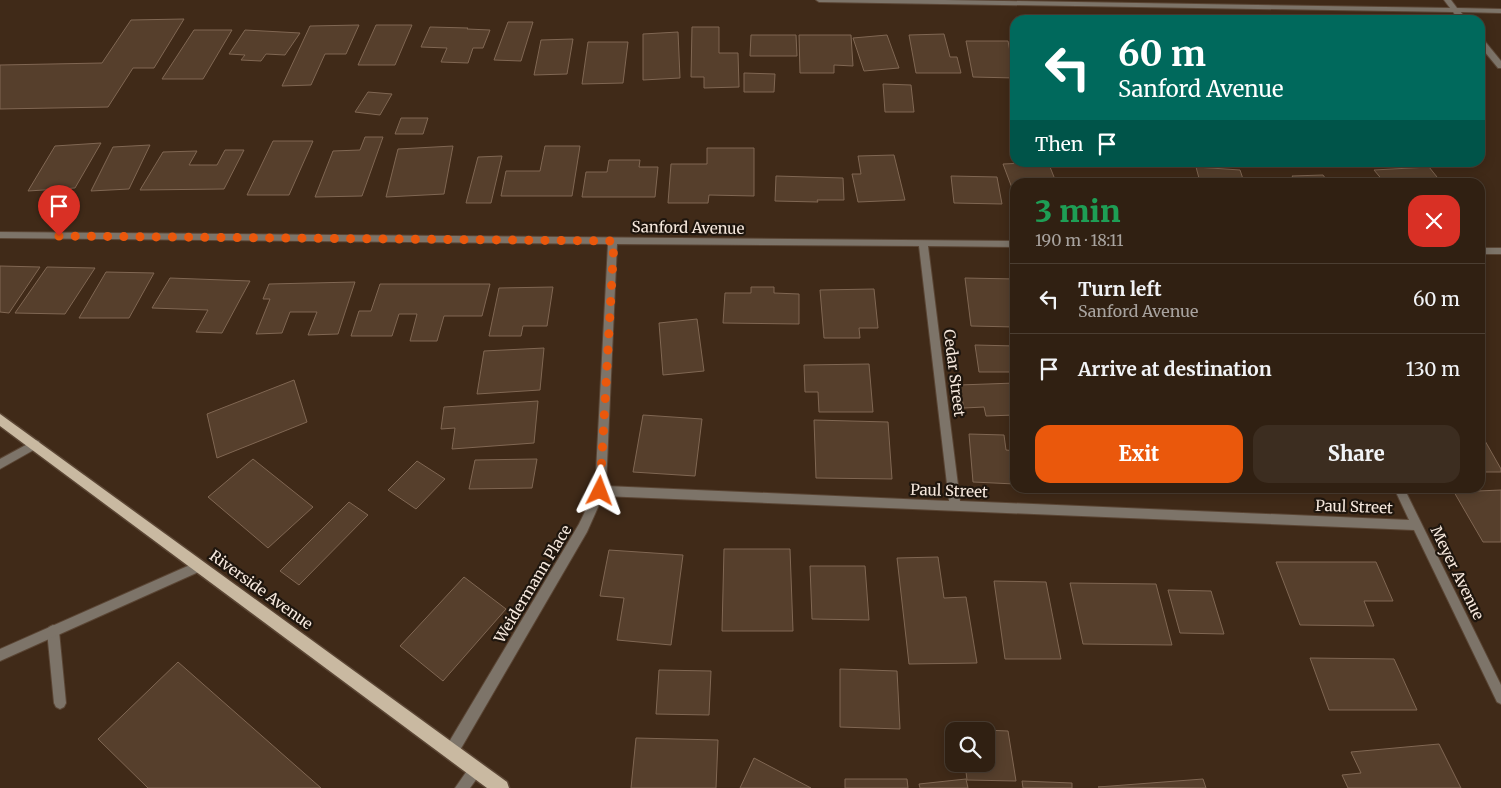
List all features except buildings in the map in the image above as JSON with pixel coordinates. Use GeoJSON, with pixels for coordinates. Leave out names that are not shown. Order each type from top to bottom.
{"type":"FeatureCollection","features":[{"type":"Feature","properties":{"kind":"main road","name":"Riverside Avenue"},"geometry":{"type":"LineString","coordinates":[[0,419],[501,788]]}},
{"type":"Feature","properties":{"kind":"street"},"geometry":{"type":"LineString","coordinates":[[819,0],[1501,11]]}},
{"type":"Feature","properties":{"kind":"street"},"geometry":{"type":"LineString","coordinates":[[1447,0],[1459,15]]}},
{"type":"Feature","properties":{"kind":"street"},"geometry":{"type":"LineString","coordinates":[[1485,46],[1501,66]]}},
{"type":"Feature","properties":{"kind":"street","name":"Sanford Avenue"},"geometry":{"type":"LineString","coordinates":[[0,235],[1010,244]]}},
{"type":"Feature","properties":{"kind":"street","name":"Weidermann Place"},"geometry":{"type":"LineString","coordinates":[[451,752],[584,528],[600,491],[614,241]]}},
{"type":"Feature","properties":{"kind":"street","name":"Cedar Street"},"geometry":{"type":"LineString","coordinates":[[923,244],[955,506]]}},
{"type":"Feature","properties":{"kind":"street"},"geometry":{"type":"LineString","coordinates":[[1485,250],[1501,251]]}},
{"type":"Feature","properties":{"kind":"street"},"geometry":{"type":"LineString","coordinates":[[0,464],[35,444]]}},
{"type":"Feature","properties":{"kind":"street","name":"Paul Street"},"geometry":{"type":"LineString","coordinates":[[600,491],[1417,525]]}},
{"type":"Feature","properties":{"kind":"street","name":"Meyer Avenue"},"geometry":{"type":"LineString","coordinates":[[1401,493],[1501,698]]}},
{"type":"Feature","properties":{"kind":"street"},"geometry":{"type":"LineString","coordinates":[[0,655],[199,566]]}},
{"type":"Feature","properties":{"kind":"street"},"geometry":{"type":"LineString","coordinates":[[53,631],[60,703]]}},
{"type":"Feature","properties":{"kind":"street"},"geometry":{"type":"LineString","coordinates":[[462,788],[476,770]]}},
{"type":"Feature","properties":{"kind":"route"},"geometry":{"type":"LineString","coordinates":[[59,236],[614,241],[600,491]]}}]}
